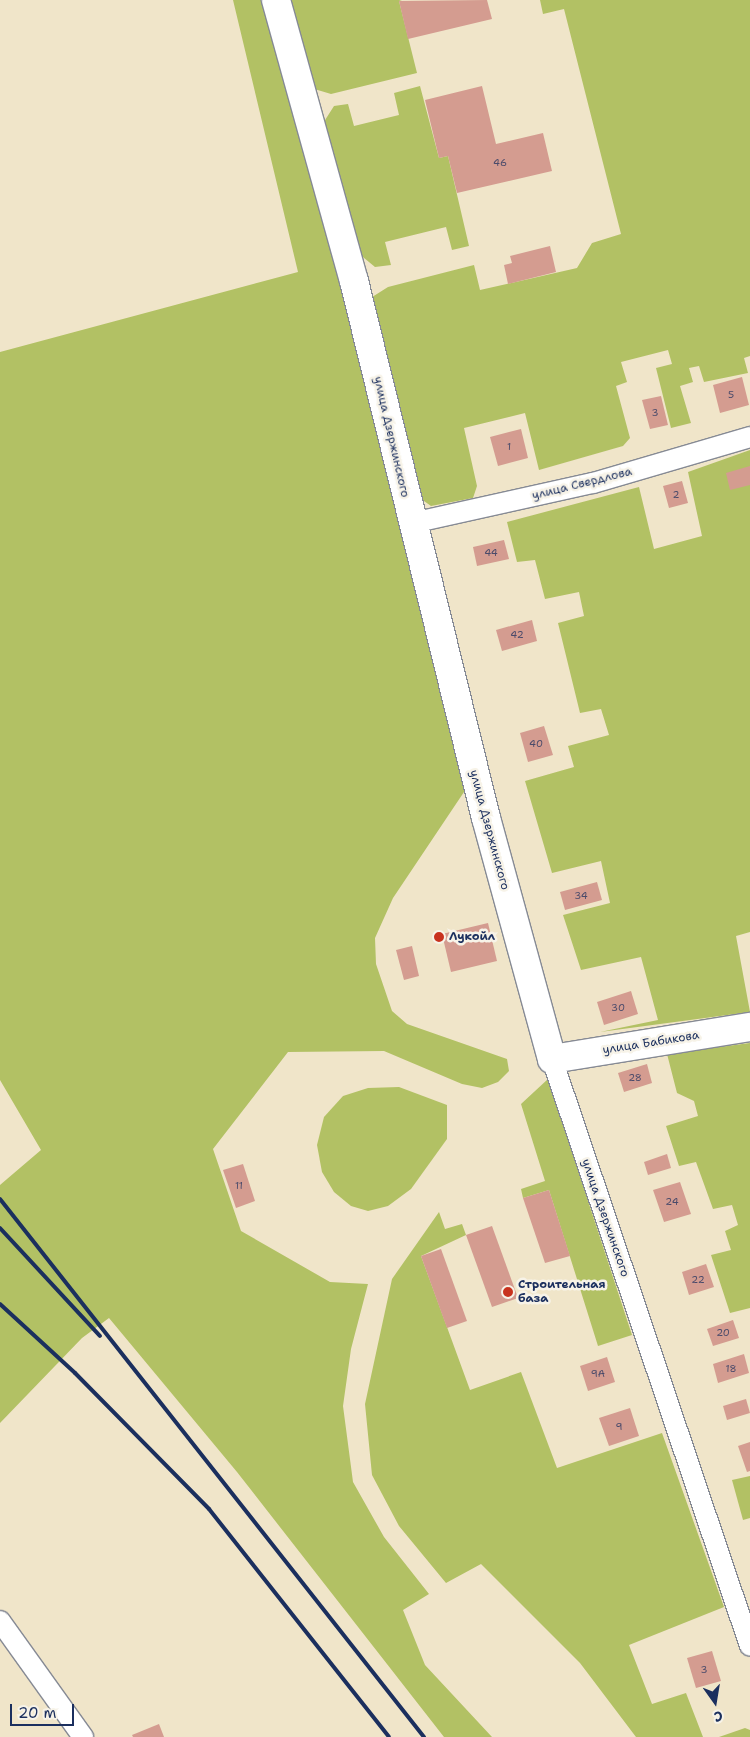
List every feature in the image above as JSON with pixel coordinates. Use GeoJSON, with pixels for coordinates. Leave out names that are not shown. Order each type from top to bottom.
{"type":"FeatureCollection","features":[{"type":"Feature","properties":{"kind":"main road","name":"улица Дзержинского"},"geometry":{"type":"LineString","coordinates":[[276,0],[354,281],[486,818],[552,1059]]}},
{"type":"Feature","properties":{"kind":"main road","name":"улица Бабикова"},"geometry":{"type":"LineString","coordinates":[[552,1059],[750,1027]]}},
{"type":"Feature","properties":{"kind":"street","name":"улица Свердлова"},"geometry":{"type":"LineString","coordinates":[[412,523],[593,483],[750,437]]}},
{"type":"Feature","properties":{"kind":"street","name":"улица Дзержинского"},"geometry":{"type":"LineString","coordinates":[[552,1059],[746,1622],[750,1646]]}},
{"type":"Feature","properties":{"kind":"street"},"geometry":{"type":"LineString","coordinates":[[0,1621],[83,1737]]}},
{"type":"Feature","properties":{"kind":"green space"},"geometry":{"type":"Polygon","coordinates":[[[233,0],[266,0],[343,284],[466,789],[393,898],[375,938],[376,964],[392,1011],[407,1024],[507,1059],[509,1071],[498,1082],[482,1088],[462,1084],[384,1051],[288,1052],[213,1149],[241,1231],[330,1282],[368,1284],[351,1349],[343,1406],[353,1482],[384,1537],[429,1594],[403,1610],[425,1665],[492,1737],[444,1737],[237,1472],[109,1318],[82,1338],[0,1423],[0,1185],[41,1150],[0,1080],[0,352],[298,272],[233,0]]]}},
{"type":"Feature","properties":{"kind":"green space"},"geometry":{"type":"Polygon","coordinates":[[[291,0],[402,0],[399,1],[417,73],[331,94],[311,88],[291,0]]]}},
{"type":"Feature","properties":{"kind":"green space"},"geometry":{"type":"Polygon","coordinates":[[[540,0],[750,0],[750,356],[744,358],[748,373],[704,382],[699,366],[689,368],[693,382],[680,386],[691,423],[671,428],[656,368],[672,364],[668,350],[621,362],[627,382],[616,386],[630,438],[623,446],[539,470],[525,413],[464,428],[477,486],[473,498],[431,506],[417,496],[369,299],[388,287],[474,265],[480,290],[577,268],[592,243],[621,234],[564,9],[543,14],[540,0]]]}},
{"type":"Feature","properties":{"kind":"green space"},"geometry":{"type":"Polygon","coordinates":[[[420,86],[439,158],[448,156],[469,246],[452,250],[446,227],[385,242],[391,265],[375,267],[352,248],[320,128],[334,106],[348,104],[354,126],[399,115],[394,93],[420,86]]]}},
{"type":"Feature","properties":{"kind":"green space"},"geometry":{"type":"Polygon","coordinates":[[[750,450],[750,932],[736,936],[750,1012],[600,1032],[658,1020],[641,957],[581,970],[563,915],[610,903],[601,861],[552,873],[525,781],[574,767],[568,746],[609,735],[601,709],[580,713],[558,623],[584,616],[579,592],[545,599],[535,560],[517,562],[507,522],[639,487],[654,549],[702,536],[688,472],[750,450]]]}},
{"type":"Feature","properties":{"kind":"green space"},"geometry":{"type":"Polygon","coordinates":[[[750,1043],[750,1308],[730,1313],[711,1255],[731,1250],[725,1231],[738,1225],[732,1205],[713,1209],[696,1162],[679,1166],[666,1126],[698,1116],[694,1101],[677,1093],[667,1054],[750,1043]]]}},
{"type":"Feature","properties":{"kind":"green space"},"geometry":{"type":"Polygon","coordinates":[[[548,1079],[632,1335],[598,1346],[549,1190],[523,1198],[521,1189],[545,1181],[521,1104],[548,1079]]]}},
{"type":"Feature","properties":{"kind":"green space"},"geometry":{"type":"Polygon","coordinates":[[[399,1087],[447,1105],[447,1139],[411,1189],[388,1206],[368,1211],[351,1206],[334,1192],[322,1172],[317,1145],[324,1117],[343,1096],[368,1088],[399,1087]]]}},
{"type":"Feature","properties":{"kind":"green space"},"geometry":{"type":"Polygon","coordinates":[[[439,1212],[445,1229],[462,1224],[466,1235],[421,1256],[470,1390],[521,1372],[557,1468],[662,1433],[724,1607],[629,1645],[652,1704],[686,1693],[703,1737],[636,1737],[580,1663],[481,1564],[446,1583],[399,1526],[372,1475],[365,1404],[392,1279],[439,1212]]]}},
{"type":"Feature","properties":{"kind":"green space"},"geometry":{"type":"Polygon","coordinates":[[[750,1476],[750,1518],[743,1520],[732,1480],[750,1476]]]}},
{"type":"Feature","properties":{"kind":"green space"},"geometry":{"type":"Polygon","coordinates":[[[745,1728],[750,1730],[750,1737],[719,1737],[745,1728]]]}},
{"type":"Feature","properties":{"kind":"building"},"geometry":{"type":"Polygon","coordinates":[[[487,0],[492,19],[408,39],[399,1],[487,0]]]}},
{"type":"Feature","properties":{"kind":"building"},"geometry":{"type":"Polygon","coordinates":[[[482,86],[496,144],[543,133],[552,171],[457,193],[448,156],[439,158],[425,100],[482,86]]]}},
{"type":"Feature","properties":{"kind":"building"},"geometry":{"type":"Polygon","coordinates":[[[550,246],[556,272],[508,284],[504,265],[512,263],[510,256],[550,246]]]}},
{"type":"Feature","properties":{"kind":"building"},"geometry":{"type":"Polygon","coordinates":[[[742,377],[749,405],[720,413],[713,385],[742,377]]]}},
{"type":"Feature","properties":{"kind":"building"},"geometry":{"type":"Polygon","coordinates":[[[661,396],[668,425],[650,429],[642,400],[661,396]]]}},
{"type":"Feature","properties":{"kind":"building"},"geometry":{"type":"Polygon","coordinates":[[[521,429],[528,458],[498,466],[490,437],[521,429]]]}},
{"type":"Feature","properties":{"kind":"building"},"geometry":{"type":"Polygon","coordinates":[[[750,466],[750,485],[730,490],[726,473],[750,466]]]}},
{"type":"Feature","properties":{"kind":"building"},"geometry":{"type":"Polygon","coordinates":[[[682,481],[688,503],[669,508],[663,486],[682,481]]]}},
{"type":"Feature","properties":{"kind":"building"},"geometry":{"type":"Polygon","coordinates":[[[504,540],[509,559],[477,566],[473,547],[504,540]]]}},
{"type":"Feature","properties":{"kind":"building"},"geometry":{"type":"Polygon","coordinates":[[[532,620],[537,641],[502,651],[496,630],[532,620]]]}},
{"type":"Feature","properties":{"kind":"building"},"geometry":{"type":"Polygon","coordinates":[[[544,726],[553,755],[528,762],[520,733],[544,726]]]}},
{"type":"Feature","properties":{"kind":"building"},"geometry":{"type":"Polygon","coordinates":[[[597,882],[602,900],[565,910],[560,892],[597,882]]]}},
{"type":"Feature","properties":{"kind":"building"},"geometry":{"type":"Polygon","coordinates":[[[488,923],[497,961],[451,972],[442,934],[488,923]]]}},
{"type":"Feature","properties":{"kind":"building"},"geometry":{"type":"Polygon","coordinates":[[[412,946],[419,976],[404,980],[396,950],[412,946]]]}},
{"type":"Feature","properties":{"kind":"building"},"geometry":{"type":"Polygon","coordinates":[[[631,991],[638,1014],[604,1025],[597,1002],[631,991]]]}},
{"type":"Feature","properties":{"kind":"building"},"geometry":{"type":"Polygon","coordinates":[[[647,1064],[652,1083],[624,1092],[618,1073],[647,1064]]]}},
{"type":"Feature","properties":{"kind":"building"},"geometry":{"type":"Polygon","coordinates":[[[667,1154],[671,1168],[648,1175],[644,1162],[667,1154]]]}},
{"type":"Feature","properties":{"kind":"building"},"geometry":{"type":"Polygon","coordinates":[[[243,1164],[255,1201],[236,1208],[223,1170],[243,1164]]]}},
{"type":"Feature","properties":{"kind":"building"},"geometry":{"type":"Polygon","coordinates":[[[680,1182],[691,1214],[664,1222],[653,1190],[680,1182]]]}},
{"type":"Feature","properties":{"kind":"building"},"geometry":{"type":"Polygon","coordinates":[[[549,1190],[570,1256],[545,1263],[523,1198],[549,1190]]]}},
{"type":"Feature","properties":{"kind":"building"},"geometry":{"type":"Polygon","coordinates":[[[492,1226],[518,1298],[492,1307],[466,1235],[492,1226]]]}},
{"type":"Feature","properties":{"kind":"building"},"geometry":{"type":"Polygon","coordinates":[[[441,1249],[467,1321],[447,1328],[421,1256],[441,1249]]]}},
{"type":"Feature","properties":{"kind":"building"},"geometry":{"type":"Polygon","coordinates":[[[706,1264],[714,1287],[689,1295],[682,1272],[706,1264]]]}},
{"type":"Feature","properties":{"kind":"building"},"geometry":{"type":"Polygon","coordinates":[[[733,1320],[739,1338],[713,1346],[707,1329],[733,1320]]]}},
{"type":"Feature","properties":{"kind":"building"},"geometry":{"type":"Polygon","coordinates":[[[744,1354],[749,1373],[718,1383],[713,1364],[744,1354]]]}},
{"type":"Feature","properties":{"kind":"building"},"geometry":{"type":"Polygon","coordinates":[[[607,1357],[615,1382],[588,1391],[580,1366],[607,1357]]]}},
{"type":"Feature","properties":{"kind":"building"},"geometry":{"type":"Polygon","coordinates":[[[746,1399],[750,1413],[727,1420],[723,1406],[746,1399]]]}},
{"type":"Feature","properties":{"kind":"building"},"geometry":{"type":"Polygon","coordinates":[[[630,1408],[639,1436],[609,1446],[599,1418],[630,1408]]]}},
{"type":"Feature","properties":{"kind":"building"},"geometry":{"type":"Polygon","coordinates":[[[750,1442],[750,1471],[747,1472],[738,1446],[750,1442]]]}},
{"type":"Feature","properties":{"kind":"building"},"geometry":{"type":"Polygon","coordinates":[[[712,1651],[721,1681],[696,1688],[687,1658],[712,1651]]]}},
{"type":"Feature","properties":{"kind":"building"},"geometry":{"type":"Polygon","coordinates":[[[159,1724],[164,1737],[133,1737],[132,1735],[159,1724]]]}},
{"type":"Feature","properties":{"kind":"railway"},"geometry":{"type":"LineString","coordinates":[[0,1199],[424,1737]]}},
{"type":"Feature","properties":{"kind":"railway"},"geometry":{"type":"LineString","coordinates":[[0,1228],[100,1336]]}},
{"type":"Feature","properties":{"kind":"railway"},"geometry":{"type":"LineString","coordinates":[[0,1304],[75,1373],[209,1509],[389,1737]]}},
{"type":"Feature","properties":{"kind":"place","name":"Лукойл"},"geometry":{"type":"Point","coordinates":[439,937]}},
{"type":"Feature","properties":{"kind":"place","name":"Строительная база"},"geometry":{"type":"Point","coordinates":[508,1292]}}]}
